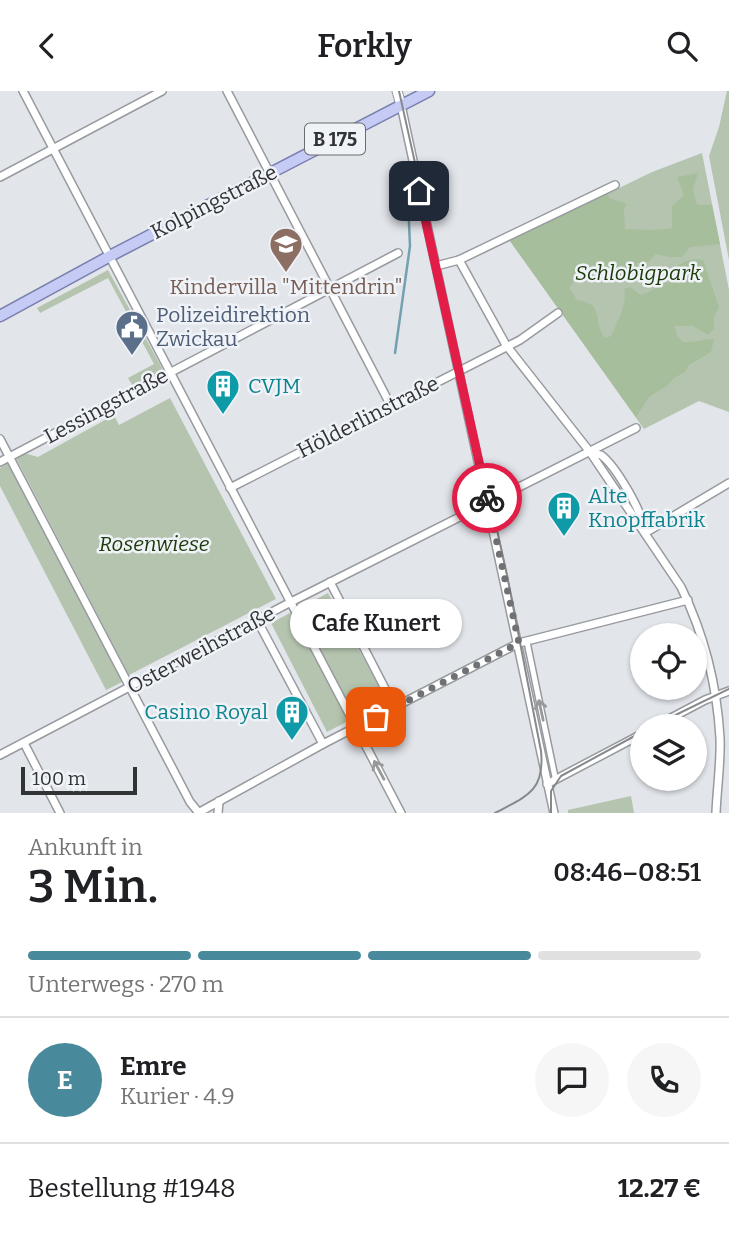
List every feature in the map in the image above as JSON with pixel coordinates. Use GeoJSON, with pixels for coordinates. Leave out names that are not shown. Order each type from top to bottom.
{"type":"FeatureCollection","features":[{"type":"Feature","properties":{"kind":"main road","name":"Kolpingstraße"},"geometry":{"type":"LineString","coordinates":[[0,316],[110,255],[429,91]]}},
{"type":"Feature","properties":{"kind":"street"},"geometry":{"type":"LineString","coordinates":[[23,91],[401,813]]}},
{"type":"Feature","properties":{"kind":"street"},"geometry":{"type":"LineString","coordinates":[[0,177],[162,91]]}},
{"type":"Feature","properties":{"kind":"street"},"geometry":{"type":"LineString","coordinates":[[227,91],[390,406]]}},
{"type":"Feature","properties":{"kind":"street"},"geometry":{"type":"LineString","coordinates":[[397,91],[488,504],[555,777]]}},
{"type":"Feature","properties":{"kind":"street"},"geometry":{"type":"LineString","coordinates":[[436,266],[459,260],[615,185]]}},
{"type":"Feature","properties":{"kind":"street","name":"Lessingstraße"},"geometry":{"type":"LineString","coordinates":[[0,462],[398,253]]}},
{"type":"Feature","properties":{"kind":"street"},"geometry":{"type":"LineString","coordinates":[[459,260],[506,345],[590,452],[688,600],[702,639],[716,695],[720,740],[716,813]]}},
{"type":"Feature","properties":{"kind":"street","name":"Hölderlinstraße"},"geometry":{"type":"LineString","coordinates":[[230,488],[520,340],[558,313]]}},
{"type":"Feature","properties":{"kind":"street","name":"Osterweihstraße"},"geometry":{"type":"LineString","coordinates":[[0,755],[291,602],[636,428]]}},
{"type":"Feature","properties":{"kind":"street"},"geometry":{"type":"LineString","coordinates":[[0,439],[198,813],[323,744],[523,643],[688,600]]}},
{"type":"Feature","properties":{"kind":"street"},"geometry":{"type":"LineString","coordinates":[[645,533],[729,483]]}},
{"type":"Feature","properties":{"kind":"street"},"geometry":{"type":"LineString","coordinates":[[330,582],[395,708]]}},
{"type":"Feature","properties":{"kind":"street"},"geometry":{"type":"LineString","coordinates":[[257,621],[323,744]]}},
{"type":"Feature","properties":{"kind":"street"},"geometry":{"type":"LineString","coordinates":[[523,643],[527,693],[554,813]]}},
{"type":"Feature","properties":{"kind":"street"},"geometry":{"type":"LineString","coordinates":[[679,714],[729,691]]}},
{"type":"Feature","properties":{"kind":"street"},"geometry":{"type":"LineString","coordinates":[[547,783],[630,740]]}},
{"type":"Feature","properties":{"kind":"street"},"geometry":{"type":"LineString","coordinates":[[23,743],[60,813]]}},
{"type":"Feature","properties":{"kind":"street"},"geometry":{"type":"LineString","coordinates":[[218,813],[219,801]]}},
{"type":"Feature","properties":{"kind":"green space"},"geometry":{"type":"Polygon","coordinates":[[[729,91],[729,260],[709,156],[729,91]]]}},
{"type":"Feature","properties":{"kind":"green space","name":"Schlobigpark"},"geometry":{"type":"Polygon","coordinates":[[[702,153],[729,290],[729,412],[699,401],[644,429],[510,241],[652,172],[702,153]]]}},
{"type":"Feature","properties":{"kind":"green space","name":"Schlobigpark"},"geometry":{"type":"Polygon","coordinates":[[[698,173],[693,189],[697,205],[712,205],[720,244],[690,247],[682,257],[656,254],[648,262],[637,263],[636,272],[623,277],[603,272],[600,265],[587,266],[569,288],[577,300],[592,305],[605,338],[611,336],[621,313],[624,289],[630,287],[641,295],[645,294],[670,282],[670,273],[681,264],[689,260],[703,260],[719,307],[714,317],[714,329],[708,335],[693,326],[674,326],[683,342],[714,339],[711,352],[689,365],[685,372],[649,397],[636,417],[510,241],[608,193],[609,198],[627,204],[624,209],[625,229],[672,228],[672,206],[684,195],[677,177],[698,173]]]}},
{"type":"Feature","properties":{"kind":"green space"},"geometry":{"type":"Polygon","coordinates":[[[108,270],[163,370],[133,386],[128,378],[154,364],[108,278],[40,313],[37,308],[108,270]]]}},
{"type":"Feature","properties":{"kind":"green space","name":"Rosenwiese"},"geometry":{"type":"Polygon","coordinates":[[[170,398],[276,599],[129,675],[16,458],[24,453],[38,457],[114,415],[119,425],[170,398]]]}},
{"type":"Feature","properties":{"kind":"green space"},"geometry":{"type":"Polygon","coordinates":[[[9,463],[122,682],[106,690],[0,486],[0,468],[9,463]]]}},
{"type":"Feature","properties":{"kind":"green space"},"geometry":{"type":"Polygon","coordinates":[[[328,593],[387,701],[327,732],[271,623],[328,593]]]}},
{"type":"Feature","properties":{"kind":"green space"},"geometry":{"type":"Polygon","coordinates":[[[631,796],[634,813],[568,813],[568,810],[631,796]]]}},
{"type":"Feature","properties":{"kind":"waterway"},"geometry":{"type":"LineString","coordinates":[[395,353],[410,246],[408,200]]}},
{"type":"Feature","properties":{"kind":"tram line"},"geometry":{"type":"LineString","coordinates":[[399,91],[507,575],[541,751],[540,775],[532,791],[495,813]]}},
{"type":"Feature","properties":{"kind":"tram line"},"geometry":{"type":"LineString","coordinates":[[678,714],[729,689]]}},
{"type":"Feature","properties":{"kind":"tram line"},"geometry":{"type":"LineString","coordinates":[[551,813],[551,791],[561,776],[630,739]]}},
{"type":"Feature","properties":{"kind":"way so far"},"geometry":{"type":"LineString","coordinates":[[376,717],[519,643],[487,498]]}},
{"type":"Feature","properties":{"kind":"place","name":"Kindervilla \"Mittendrin\""},"geometry":{"type":"Point","coordinates":[286,274]}},
{"type":"Feature","properties":{"kind":"place","name":"Polizeidirektion Zwickau"},"geometry":{"type":"Point","coordinates":[132,357]}},
{"type":"Feature","properties":{"kind":"place","name":"CVJM"},"geometry":{"type":"Point","coordinates":[223,416]}},
{"type":"Feature","properties":{"kind":"place","name":"Alte Knopffabrik"},"geometry":{"type":"Point","coordinates":[564,538]}},
{"type":"Feature","properties":{"kind":"place","name":"Cafe Kunert"},"geometry":{"type":"Point","coordinates":[376,717]}},
{"type":"Feature","properties":{"kind":"place","name":"Casino Royal"},"geometry":{"type":"Point","coordinates":[292,742]}},
{"type":"Feature","properties":{"kind":"route"},"geometry":{"type":"LineString","coordinates":[[419,191],[487,498]]}}]}
